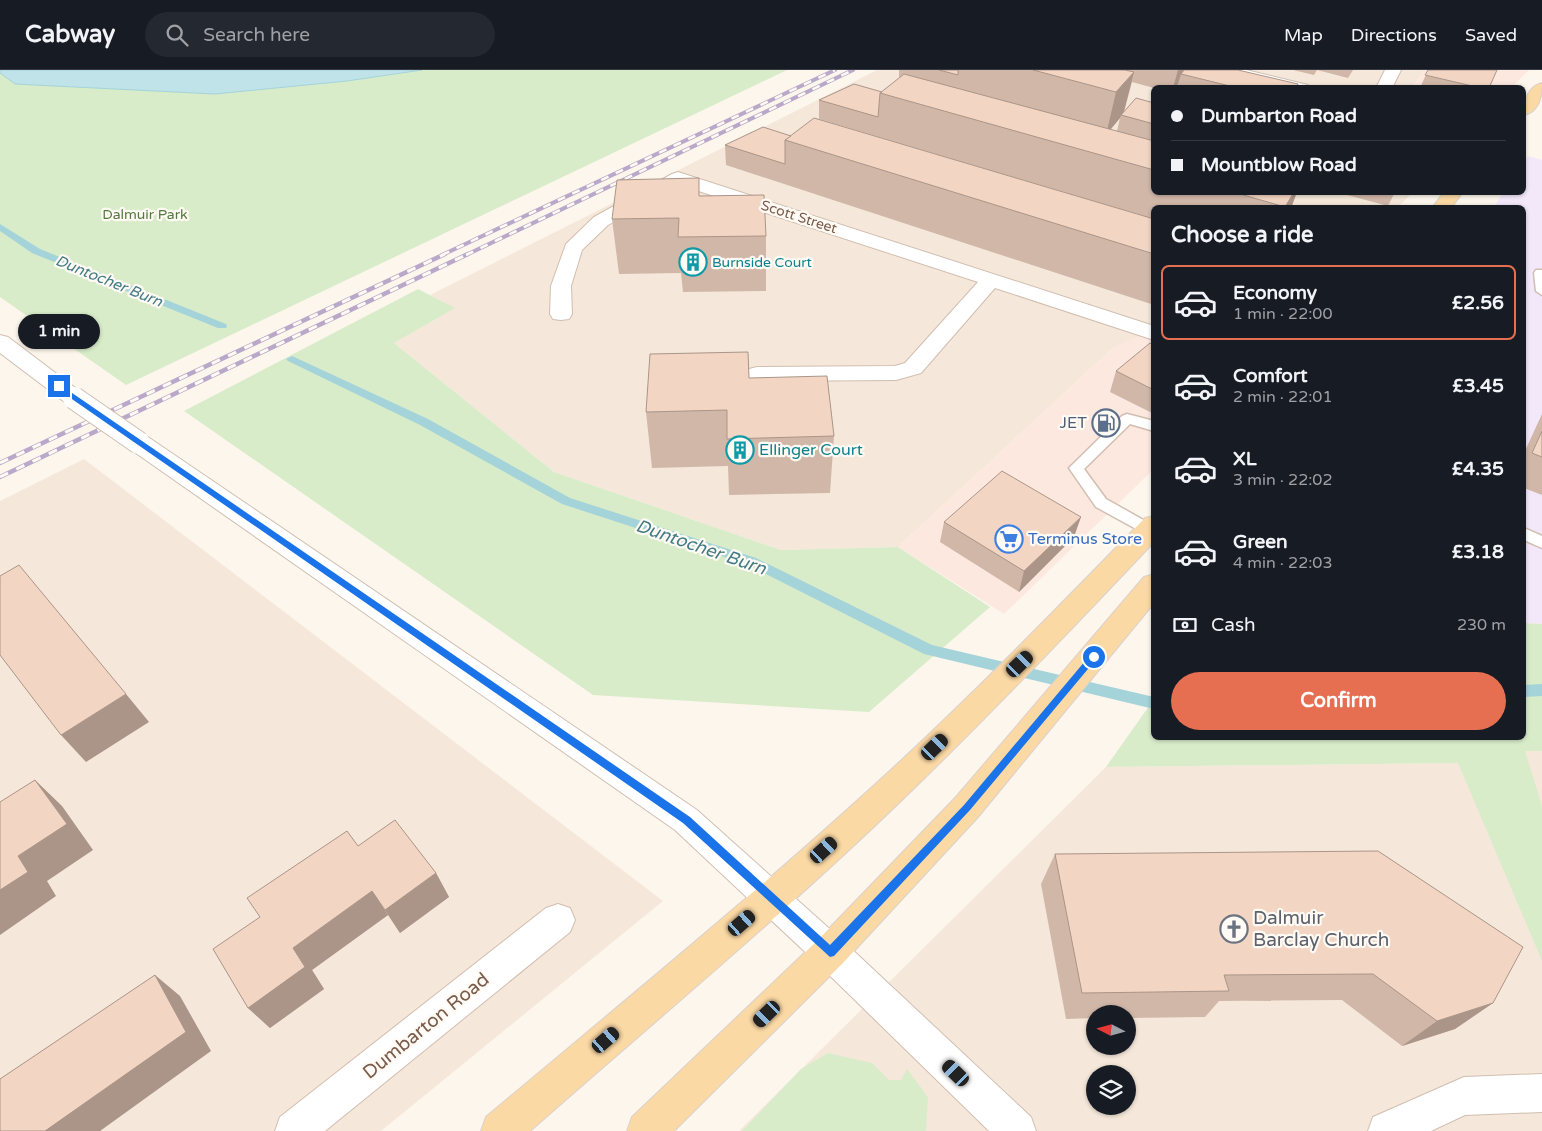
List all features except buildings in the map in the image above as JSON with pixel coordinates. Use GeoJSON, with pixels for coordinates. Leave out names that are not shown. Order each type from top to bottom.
{"type":"FeatureCollection","features":[{"type":"Feature","properties":{"kind":"main road"},"geometry":{"type":"LineString","coordinates":[[1526,108],[1542,88]]}},
{"type":"Feature","properties":{"kind":"main road"},"geometry":{"type":"LineString","coordinates":[[500,1131],[772,897],[892,789],[1034,650],[1151,528]]}},
{"type":"Feature","properties":{"kind":"main road"},"geometry":{"type":"LineString","coordinates":[[646,1131],[830,952],[967,808],[1151,588]]}},
{"type":"Feature","properties":{"kind":"street"},"geometry":{"type":"LineString","coordinates":[[1225,70],[1289,85]]}},
{"type":"Feature","properties":{"kind":"street"},"geometry":{"type":"LineString","coordinates":[[1386,85],[1393,70]]}},
{"type":"Feature","properties":{"kind":"street","name":"Scott Street"},"geometry":{"type":"LineString","coordinates":[[561,314],[560,286],[573,248],[601,221],[678,178],[1151,332]]}},
{"type":"Feature","properties":{"kind":"street"},"geometry":{"type":"LineString","coordinates":[[756,374],[896,374],[913,368],[991,280]]}},
{"type":"Feature","properties":{"kind":"street"},"geometry":{"type":"LineString","coordinates":[[0,342],[74,398],[686,820],[830,952],[1007,1127]]}},
{"type":"Feature","properties":{"kind":"street","name":"Dumbarton Road"},"geometry":{"type":"LineString","coordinates":[[294,1131],[558,920]]}},
{"type":"Feature","properties":{"kind":"street"},"geometry":{"type":"LineString","coordinates":[[1387,1131],[1464,1096],[1542,1093]]}},
{"type":"Feature","properties":{"kind":"lane"},"geometry":{"type":"LineString","coordinates":[[1540,273],[1542,291]]}},
{"type":"Feature","properties":{"kind":"lane"},"geometry":{"type":"LineString","coordinates":[[1151,425],[1127,419],[1076,468],[1101,503],[1151,527]]}},
{"type":"Feature","properties":{"kind":"lane"},"geometry":{"type":"LineString","coordinates":[[1526,535],[1542,542]]}},
{"type":"Feature","properties":{"kind":"shaded area"},"geometry":{"type":"Polygon","coordinates":[[[877,70],[1424,70],[1414,85],[1151,85],[1151,195],[1410,195],[1400,205],[1151,205],[1151,356],[1114,347],[898,547],[781,550],[554,472],[394,343],[454,308],[430,295],[877,70]]]}},
{"type":"Feature","properties":{"kind":"shaded area"},"geometry":{"type":"Polygon","coordinates":[[[1424,70],[1529,70],[1514,85],[1415,85],[1424,70]]]}},
{"type":"Feature","properties":{"kind":"shaded area"},"geometry":{"type":"Polygon","coordinates":[[[1528,156],[1542,160],[1542,624],[1526,623],[1526,205],[1495,205],[1502,195],[1526,195],[1526,159],[1528,156]]]}},
{"type":"Feature","properties":{"kind":"shaded area"},"geometry":{"type":"Polygon","coordinates":[[[1151,331],[1151,472],[1004,614],[898,547],[1114,347],[1151,331]]]}},
{"type":"Feature","properties":{"kind":"shaded area"},"geometry":{"type":"Polygon","coordinates":[[[84,459],[663,901],[381,1131],[0,1131],[0,501],[84,459]]]}},
{"type":"Feature","properties":{"kind":"shaded area"},"geometry":{"type":"Polygon","coordinates":[[[1525,750],[1542,751],[1542,1131],[739,1131],[1106,767],[1458,763],[1525,750]]]}},
{"type":"Feature","properties":{"kind":"green space","name":"Dalmuir Park"},"geometry":{"type":"Polygon","coordinates":[[[0,70],[787,70],[126,385],[0,297],[0,70]]]}},
{"type":"Feature","properties":{"kind":"green space"},"geometry":{"type":"Polygon","coordinates":[[[418,289],[455,308],[394,343],[554,472],[781,550],[898,547],[990,607],[869,712],[593,695],[184,411],[418,289]]]}},
{"type":"Feature","properties":{"kind":"green space"},"geometry":{"type":"Polygon","coordinates":[[[1526,623],[1542,624],[1542,751],[1525,751],[1542,806],[1542,961],[1458,763],[1106,767],[1151,703],[1151,740],[1526,740],[1526,623]]]}},
{"type":"Feature","properties":{"kind":"green space"},"geometry":{"type":"Polygon","coordinates":[[[828,1053],[872,1063],[889,1080],[901,1080],[907,1069],[928,1097],[926,1131],[742,1131],[801,1069],[828,1053]]]}},
{"type":"Feature","properties":{"kind":"water"},"geometry":{"type":"Polygon","coordinates":[[[0,70],[422,70],[347,81],[215,94],[15,84],[0,73],[0,70]]]}},
{"type":"Feature","properties":{"kind":"waterway","name":"Duntocher Burn"},"geometry":{"type":"LineString","coordinates":[[0,227],[36,251],[222,326]]}},
{"type":"Feature","properties":{"kind":"waterway","name":"Duntocher Burn"},"geometry":{"type":"LineString","coordinates":[[292,359],[424,422],[566,501],[751,561],[929,650],[1151,702]]}},
{"type":"Feature","properties":{"kind":"waterway","name":"Duntocher Burn"},"geometry":{"type":"LineString","coordinates":[[1526,691],[1542,690]]}},
{"type":"Feature","properties":{"kind":"railway"},"geometry":{"type":"LineString","coordinates":[[442,255],[835,70]]}},
{"type":"Feature","properties":{"kind":"railway"},"geometry":{"type":"LineString","coordinates":[[466,255],[853,70]]}},
{"type":"Feature","properties":{"kind":"railway"},"geometry":{"type":"LineString","coordinates":[[0,463],[445,254]]}},
{"type":"Feature","properties":{"kind":"railway"},"geometry":{"type":"LineString","coordinates":[[0,477],[468,254]]}},
{"type":"Feature","properties":{"kind":"place","name":"Burnside Court"},"geometry":{"type":"Point","coordinates":[693,262]}},
{"type":"Feature","properties":{"kind":"place","name":"JET"},"geometry":{"type":"Point","coordinates":[1106,423]}},
{"type":"Feature","properties":{"kind":"place","name":"Ellinger Court"},"geometry":{"type":"Point","coordinates":[740,450]}},
{"type":"Feature","properties":{"kind":"place","name":"Terminus Store"},"geometry":{"type":"Point","coordinates":[1009,539]}},
{"type":"Feature","properties":{"kind":"place","name":"Dalmuir Barclay Church"},"geometry":{"type":"Point","coordinates":[1234,929]}},
{"type":"Feature","properties":{"kind":"route"},"geometry":{"type":"LineString","coordinates":[[59,386],[686,820],[830,952],[967,808],[1094,657]]}}]}
